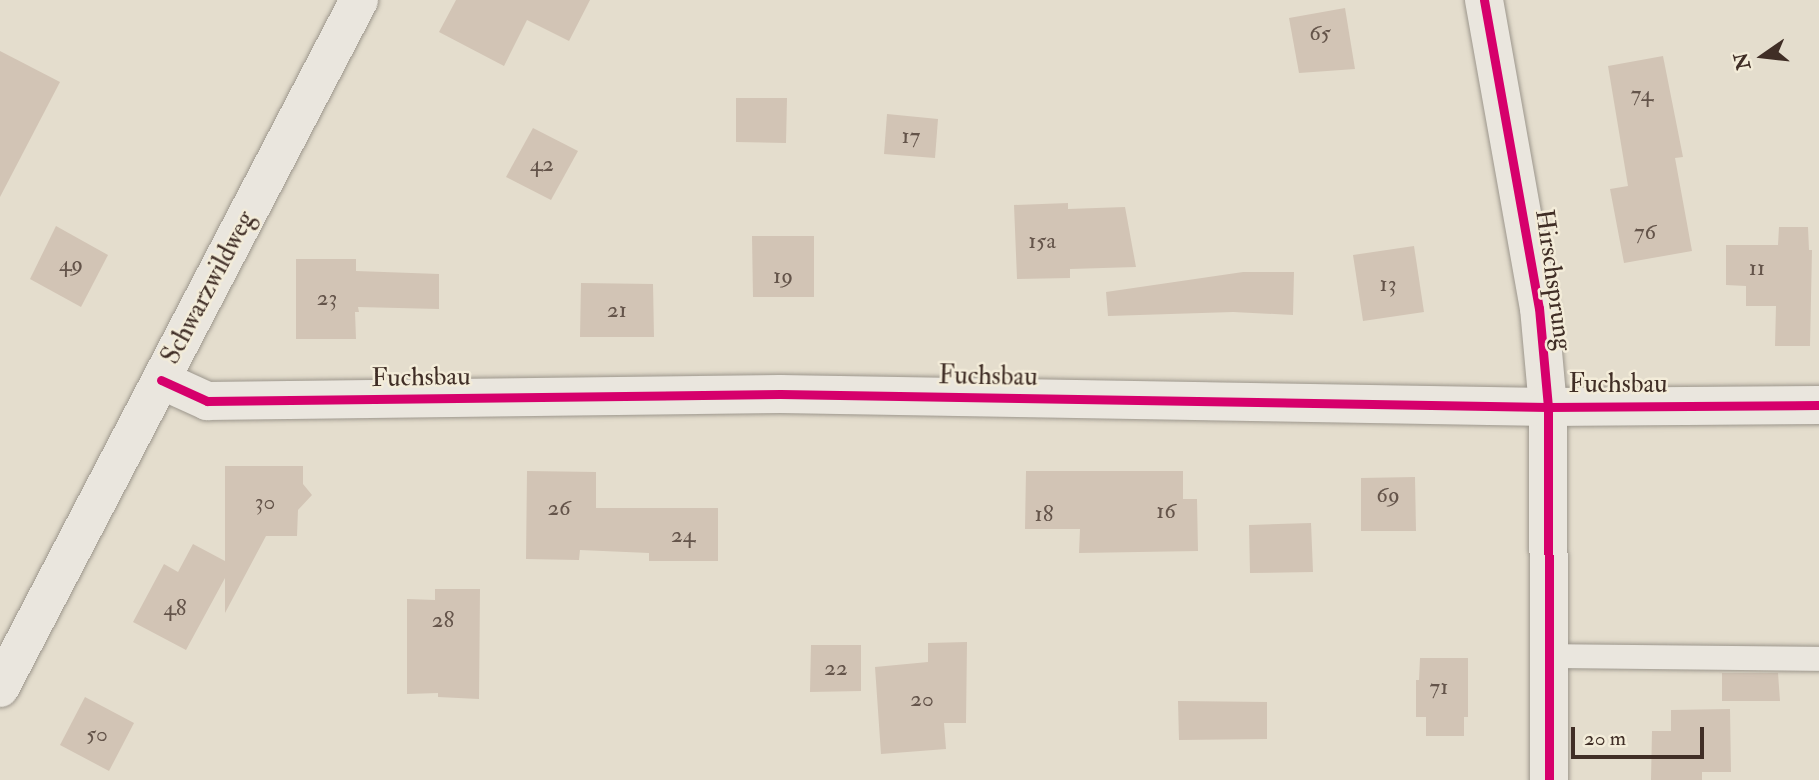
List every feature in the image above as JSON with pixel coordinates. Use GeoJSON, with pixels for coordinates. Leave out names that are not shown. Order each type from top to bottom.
{"type":"FeatureCollection","features":[{"type":"Feature","properties":{"kind":"street","name":"Schwarzwildweg"},"geometry":{"type":"LineString","coordinates":[[0,688],[359,0]]}},
{"type":"Feature","properties":{"kind":"street","name":"Hirschsprung"},"geometry":{"type":"LineString","coordinates":[[1484,0],[1539,308],[1548,407],[1549,780]]}},
{"type":"Feature","properties":{"kind":"street","name":"Fuchsbau"},"geometry":{"type":"LineString","coordinates":[[161,380],[207,401],[780,394],[1548,407],[1819,405]]}},
{"type":"Feature","properties":{"kind":"lane"},"geometry":{"type":"LineString","coordinates":[[1548,656],[1819,659]]}},
{"type":"Feature","properties":{"kind":"building"},"geometry":{"type":"Polygon","coordinates":[[[456,0],[590,0],[569,41],[527,20],[504,66],[439,32],[456,0]]]}},
{"type":"Feature","properties":{"kind":"building"},"geometry":{"type":"Polygon","coordinates":[[[1345,8],[1355,69],[1299,73],[1289,18],[1345,8]]]}},
{"type":"Feature","properties":{"kind":"building"},"geometry":{"type":"Polygon","coordinates":[[[0,51],[60,82],[0,197],[0,51]]]}},
{"type":"Feature","properties":{"kind":"building"},"geometry":{"type":"Polygon","coordinates":[[[1663,56],[1683,157],[1675,158],[1692,251],[1624,263],[1610,189],[1628,186],[1608,66],[1663,56]]]}},
{"type":"Feature","properties":{"kind":"building"},"geometry":{"type":"Polygon","coordinates":[[[736,98],[787,98],[786,143],[736,142],[736,98]]]}},
{"type":"Feature","properties":{"kind":"building"},"geometry":{"type":"Polygon","coordinates":[[[887,114],[938,119],[935,158],[884,154],[887,114]]]}},
{"type":"Feature","properties":{"kind":"building"},"geometry":{"type":"Polygon","coordinates":[[[533,128],[578,151],[551,200],[506,177],[533,128]]]}},
{"type":"Feature","properties":{"kind":"building"},"geometry":{"type":"Polygon","coordinates":[[[1068,203],[1068,209],[1125,207],[1136,267],[1070,269],[1070,278],[1017,279],[1014,205],[1068,203]]]}},
{"type":"Feature","properties":{"kind":"building"},"geometry":{"type":"Polygon","coordinates":[[[56,226],[108,255],[81,307],[30,279],[56,226]]]}},
{"type":"Feature","properties":{"kind":"building"},"geometry":{"type":"Polygon","coordinates":[[[1779,227],[1808,227],[1809,250],[1812,250],[1810,346],[1775,346],[1776,306],[1746,306],[1746,286],[1726,285],[1726,245],[1778,245],[1779,227]]]}},
{"type":"Feature","properties":{"kind":"building"},"geometry":{"type":"Polygon","coordinates":[[[752,236],[814,236],[814,297],[753,297],[752,236]]]}},
{"type":"Feature","properties":{"kind":"building"},"geometry":{"type":"Polygon","coordinates":[[[1414,246],[1424,312],[1363,321],[1353,255],[1414,246]]]}},
{"type":"Feature","properties":{"kind":"building"},"geometry":{"type":"Polygon","coordinates":[[[296,259],[356,259],[356,271],[439,274],[439,309],[358,307],[359,312],[355,312],[356,339],[296,339],[296,259]]]}},
{"type":"Feature","properties":{"kind":"building"},"geometry":{"type":"Polygon","coordinates":[[[1243,272],[1294,272],[1293,315],[1233,312],[1108,316],[1106,292],[1243,272]]]}},
{"type":"Feature","properties":{"kind":"building"},"geometry":{"type":"Polygon","coordinates":[[[581,283],[653,284],[654,337],[580,337],[581,283]]]}},
{"type":"Feature","properties":{"kind":"building"},"geometry":{"type":"Polygon","coordinates":[[[225,466],[303,466],[303,484],[312,495],[298,510],[297,536],[266,536],[225,613],[225,578],[186,650],[133,622],[164,564],[178,572],[193,544],[225,561],[225,466]]]}},
{"type":"Feature","properties":{"kind":"building"},"geometry":{"type":"Polygon","coordinates":[[[527,471],[596,472],[596,508],[718,508],[718,561],[649,561],[649,553],[580,550],[579,560],[526,559],[527,471]]]}},
{"type":"Feature","properties":{"kind":"building"},"geometry":{"type":"Polygon","coordinates":[[[1026,471],[1183,471],[1183,499],[1197,499],[1198,551],[1079,553],[1080,529],[1025,529],[1026,471]]]}},
{"type":"Feature","properties":{"kind":"building"},"geometry":{"type":"Polygon","coordinates":[[[1415,477],[1416,531],[1361,531],[1361,478],[1415,477]]]}},
{"type":"Feature","properties":{"kind":"building"},"geometry":{"type":"Polygon","coordinates":[[[1311,523],[1313,572],[1250,573],[1249,525],[1311,523]]]}},
{"type":"Feature","properties":{"kind":"building"},"geometry":{"type":"Polygon","coordinates":[[[435,589],[480,589],[479,699],[438,697],[438,693],[407,694],[407,599],[435,600],[435,589]]]}},
{"type":"Feature","properties":{"kind":"building"},"geometry":{"type":"Polygon","coordinates":[[[967,642],[966,723],[944,723],[946,749],[881,754],[875,667],[928,662],[928,643],[967,642]]]}},
{"type":"Feature","properties":{"kind":"building"},"geometry":{"type":"Polygon","coordinates":[[[811,645],[861,645],[861,691],[810,692],[811,645]]]}},
{"type":"Feature","properties":{"kind":"building"},"geometry":{"type":"Polygon","coordinates":[[[1420,658],[1468,658],[1468,717],[1464,717],[1464,736],[1426,736],[1426,717],[1416,717],[1416,680],[1419,680],[1420,658]]]}},
{"type":"Feature","properties":{"kind":"building"},"geometry":{"type":"Polygon","coordinates":[[[1722,673],[1778,673],[1780,701],[1722,701],[1722,673]]]}},
{"type":"Feature","properties":{"kind":"building"},"geometry":{"type":"Polygon","coordinates":[[[85,697],[134,723],[109,771],[60,745],[85,697]]]}},
{"type":"Feature","properties":{"kind":"building"},"geometry":{"type":"Polygon","coordinates":[[[1178,701],[1267,702],[1267,739],[1179,740],[1178,701]]]}},
{"type":"Feature","properties":{"kind":"building"},"geometry":{"type":"Polygon","coordinates":[[[1730,709],[1731,772],[1702,772],[1702,780],[1651,780],[1652,731],[1671,731],[1671,710],[1730,709]]]}},
{"type":"Feature","properties":{"kind":"cycle path"},"geometry":{"type":"LineString","coordinates":[[1484,0],[1539,308],[1548,407],[1549,780]]}},
{"type":"Feature","properties":{"kind":"cycle path"},"geometry":{"type":"LineString","coordinates":[[161,380],[207,401],[780,394],[1548,407],[1819,405]]}}]}
